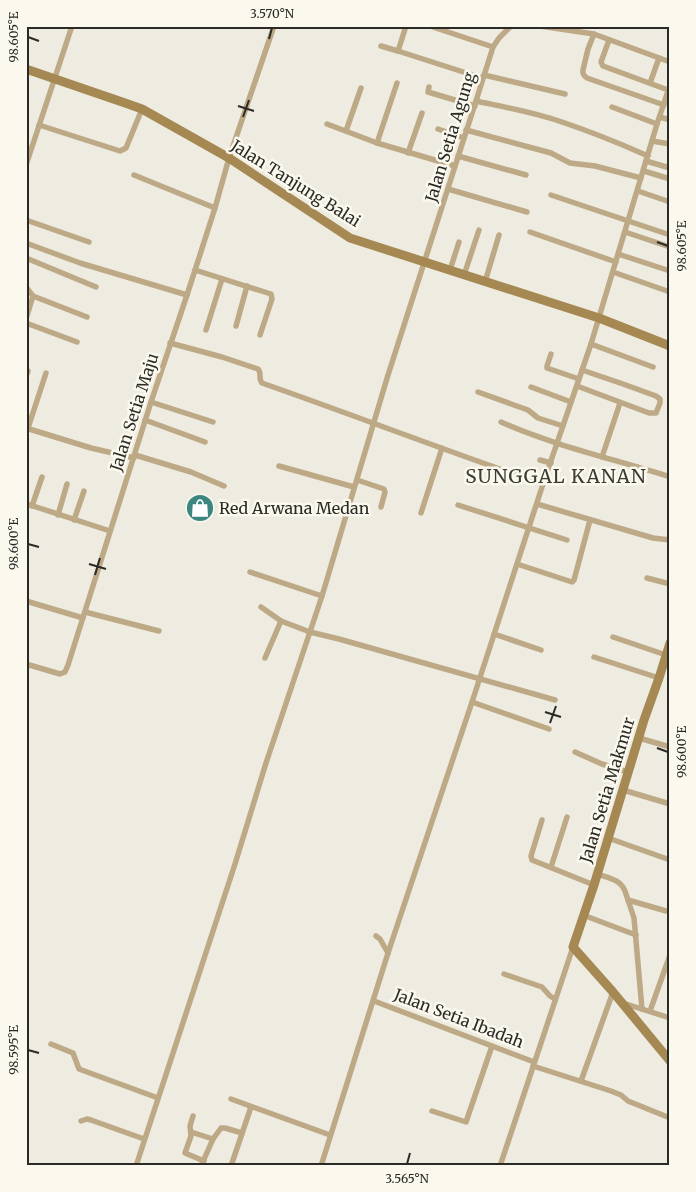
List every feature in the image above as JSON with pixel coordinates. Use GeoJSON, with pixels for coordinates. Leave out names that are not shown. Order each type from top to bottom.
{"type":"FeatureCollection","features":[{"type":"Feature","properties":{"kind":"street"},"geometry":{"type":"LineString","coordinates":[[26,165],[72,26]]}},
{"type":"Feature","properties":{"kind":"street","name":"Jalan Setia Maju"},"geometry":{"type":"LineString","coordinates":[[26,664],[62,673],[65,672],[68,665],[145,420],[215,208],[229,158],[274,26]]}},
{"type":"Feature","properties":{"kind":"street"},"geometry":{"type":"LineString","coordinates":[[398,51],[406,26]]}},
{"type":"Feature","properties":{"kind":"street"},"geometry":{"type":"LineString","coordinates":[[430,26],[441,28],[492,47]]}},
{"type":"Feature","properties":{"kind":"street","name":"Jalan Setia Agung"},"geometry":{"type":"LineString","coordinates":[[136,1166],[322,596],[388,375],[492,47],[511,26]]}},
{"type":"Feature","properties":{"kind":"street"},"geometry":{"type":"LineString","coordinates":[[540,26],[594,34],[670,62]]}},
{"type":"Feature","properties":{"kind":"street"},"geometry":{"type":"LineString","coordinates":[[594,34],[582,73],[584,76],[664,105]]}},
{"type":"Feature","properties":{"kind":"street"},"geometry":{"type":"LineString","coordinates":[[321,1166],[388,954],[591,344],[669,90],[603,66],[601,62],[609,40]]}},
{"type":"Feature","properties":{"kind":"street"},"geometry":{"type":"LineString","coordinates":[[381,46],[483,76],[565,94]]}},
{"type":"Feature","properties":{"kind":"street"},"geometry":{"type":"LineString","coordinates":[[650,83],[659,58]]}},
{"type":"Feature","properties":{"kind":"street","name":"Jalan Tanjung Balai"},"geometry":{"type":"LineString","coordinates":[[26,68],[142,109],[229,158],[350,238],[599,318],[670,346]]}},
{"type":"Feature","properties":{"kind":"street"},"geometry":{"type":"LineString","coordinates":[[377,143],[397,83]]}},
{"type":"Feature","properties":{"kind":"street"},"geometry":{"type":"LineString","coordinates":[[429,87],[428,92],[475,104],[506,107],[558,120],[608,139],[647,159],[670,168]]}},
{"type":"Feature","properties":{"kind":"street"},"geometry":{"type":"LineString","coordinates":[[346,131],[361,88]]}},
{"type":"Feature","properties":{"kind":"street"},"geometry":{"type":"LineString","coordinates":[[612,107],[657,124]]}},
{"type":"Feature","properties":{"kind":"street"},"geometry":{"type":"LineString","coordinates":[[39,125],[120,151],[126,148],[142,109]]}},
{"type":"Feature","properties":{"kind":"street"},"geometry":{"type":"LineString","coordinates":[[408,153],[422,113]]}},
{"type":"Feature","properties":{"kind":"street"},"geometry":{"type":"LineString","coordinates":[[660,117],[670,120]]}},
{"type":"Feature","properties":{"kind":"street"},"geometry":{"type":"LineString","coordinates":[[326,124],[377,143],[455,166]]}},
{"type":"Feature","properties":{"kind":"street"},"geometry":{"type":"LineString","coordinates":[[438,129],[464,138]]}},
{"type":"Feature","properties":{"kind":"street"},"geometry":{"type":"LineString","coordinates":[[466,130],[551,153],[570,163],[595,166],[641,178]]}},
{"type":"Feature","properties":{"kind":"street"},"geometry":{"type":"LineString","coordinates":[[652,141],[670,144]]}},
{"type":"Feature","properties":{"kind":"street"},"geometry":{"type":"LineString","coordinates":[[458,156],[526,175]]}},
{"type":"Feature","properties":{"kind":"street"},"geometry":{"type":"LineString","coordinates":[[644,171],[670,179]]}},
{"type":"Feature","properties":{"kind":"street"},"geometry":{"type":"LineString","coordinates":[[134,175],[215,208]]}},
{"type":"Feature","properties":{"kind":"street"},"geometry":{"type":"LineString","coordinates":[[448,189],[527,212]]}},
{"type":"Feature","properties":{"kind":"street"},"geometry":{"type":"LineString","coordinates":[[638,192],[670,202]]}},
{"type":"Feature","properties":{"kind":"street"},"geometry":{"type":"LineString","coordinates":[[551,195],[670,235]]}},
{"type":"Feature","properties":{"kind":"street"},"geometry":{"type":"LineString","coordinates":[[26,220],[89,242]]}},
{"type":"Feature","properties":{"kind":"street"},"geometry":{"type":"LineString","coordinates":[[464,275],[479,230]]}},
{"type":"Feature","properties":{"kind":"street"},"geometry":{"type":"LineString","coordinates":[[530,232],[616,262]]}},
{"type":"Feature","properties":{"kind":"street"},"geometry":{"type":"LineString","coordinates":[[625,232],[670,247]]}},
{"type":"Feature","properties":{"kind":"street"},"geometry":{"type":"LineString","coordinates":[[485,282],[499,235]]}},
{"type":"Feature","properties":{"kind":"street"},"geometry":{"type":"LineString","coordinates":[[450,270],[459,242]]}},
{"type":"Feature","properties":{"kind":"street"},"geometry":{"type":"LineString","coordinates":[[26,243],[80,263],[187,295]]}},
{"type":"Feature","properties":{"kind":"street"},"geometry":{"type":"LineString","coordinates":[[618,254],[670,272]]}},
{"type":"Feature","properties":{"kind":"street"},"geometry":{"type":"LineString","coordinates":[[26,258],[96,287]]}},
{"type":"Feature","properties":{"kind":"street"},"geometry":{"type":"LineString","coordinates":[[195,270],[269,293],[272,296],[260,335]]}},
{"type":"Feature","properties":{"kind":"street"},"geometry":{"type":"LineString","coordinates":[[612,272],[670,292]]}},
{"type":"Feature","properties":{"kind":"street"},"geometry":{"type":"LineString","coordinates":[[206,330],[222,278]]}},
{"type":"Feature","properties":{"kind":"street"},"geometry":{"type":"LineString","coordinates":[[236,326],[247,286]]}},
{"type":"Feature","properties":{"kind":"street"},"geometry":{"type":"LineString","coordinates":[[26,287],[33,296],[87,317]]}},
{"type":"Feature","properties":{"kind":"street"},"geometry":{"type":"LineString","coordinates":[[26,319],[33,296]]}},
{"type":"Feature","properties":{"kind":"street"},"geometry":{"type":"LineString","coordinates":[[26,323],[77,342]]}},
{"type":"Feature","properties":{"kind":"street"},"geometry":{"type":"LineString","coordinates":[[170,344],[222,357],[258,369],[262,383],[543,484]]}},
{"type":"Feature","properties":{"kind":"street"},"geometry":{"type":"LineString","coordinates":[[591,344],[653,368]]}},
{"type":"Feature","properties":{"kind":"street"},"geometry":{"type":"LineString","coordinates":[[551,354],[548,368],[579,379]]}},
{"type":"Feature","properties":{"kind":"street"},"geometry":{"type":"LineString","coordinates":[[577,386],[649,414],[656,413],[658,408],[660,399],[652,394],[582,370]]}},
{"type":"Feature","properties":{"kind":"street"},"geometry":{"type":"LineString","coordinates":[[46,372],[27,428],[91,448],[134,456],[191,472],[224,486]]}},
{"type":"Feature","properties":{"kind":"street"},"geometry":{"type":"LineString","coordinates":[[531,387],[571,402]]}},
{"type":"Feature","properties":{"kind":"street"},"geometry":{"type":"LineString","coordinates":[[478,392],[528,410],[538,418],[563,426]]}},
{"type":"Feature","properties":{"kind":"street"},"geometry":{"type":"LineString","coordinates":[[151,402],[213,422]]}},
{"type":"Feature","properties":{"kind":"street"},"geometry":{"type":"LineString","coordinates":[[602,457],[620,403]]}},
{"type":"Feature","properties":{"kind":"street"},"geometry":{"type":"LineString","coordinates":[[145,420],[205,442]]}},
{"type":"Feature","properties":{"kind":"street"},"geometry":{"type":"LineString","coordinates":[[501,422],[557,443],[670,477]]}},
{"type":"Feature","properties":{"kind":"street"},"geometry":{"type":"LineString","coordinates":[[421,513],[442,448]]}},
{"type":"Feature","properties":{"kind":"street"},"geometry":{"type":"LineString","coordinates":[[540,460],[551,463]]}},
{"type":"Feature","properties":{"kind":"street"},"geometry":{"type":"LineString","coordinates":[[278,466],[354,487]]}},
{"type":"Feature","properties":{"kind":"street"},"geometry":{"type":"LineString","coordinates":[[42,477],[30,505],[110,531]]}},
{"type":"Feature","properties":{"kind":"street"},"geometry":{"type":"LineString","coordinates":[[357,480],[385,489],[381,506]]}},
{"type":"Feature","properties":{"kind":"street"},"geometry":{"type":"LineString","coordinates":[[58,515],[68,484]]}},
{"type":"Feature","properties":{"kind":"street"},"geometry":{"type":"LineString","coordinates":[[74,520],[84,491]]}},
{"type":"Feature","properties":{"kind":"street"},"geometry":{"type":"LineString","coordinates":[[537,504],[653,538],[670,540]]}},
{"type":"Feature","properties":{"kind":"street"},"geometry":{"type":"LineString","coordinates":[[458,505],[567,540]]}},
{"type":"Feature","properties":{"kind":"street"},"geometry":{"type":"LineString","coordinates":[[517,564],[572,582],[590,520]]}},
{"type":"Feature","properties":{"kind":"street"},"geometry":{"type":"LineString","coordinates":[[250,572],[322,596]]}},
{"type":"Feature","properties":{"kind":"street"},"geometry":{"type":"LineString","coordinates":[[647,578],[670,584]]}},
{"type":"Feature","properties":{"kind":"street"},"geometry":{"type":"LineString","coordinates":[[26,601],[158,632]]}},
{"type":"Feature","properties":{"kind":"street"},"geometry":{"type":"LineString","coordinates":[[261,607],[281,621],[310,632],[555,700]]}},
{"type":"Feature","properties":{"kind":"street"},"geometry":{"type":"LineString","coordinates":[[265,658],[281,621]]}},
{"type":"Feature","properties":{"kind":"street"},"geometry":{"type":"LineString","coordinates":[[494,634],[541,650]]}},
{"type":"Feature","properties":{"kind":"street"},"geometry":{"type":"LineString","coordinates":[[613,637],[666,655]]}},
{"type":"Feature","properties":{"kind":"street","name":"Jalan Setia Makmur"},"geometry":{"type":"LineString","coordinates":[[573,947],[670,643]]}},
{"type":"Feature","properties":{"kind":"street"},"geometry":{"type":"LineString","coordinates":[[594,657],[659,678]]}},
{"type":"Feature","properties":{"kind":"street"},"geometry":{"type":"LineString","coordinates":[[472,702],[549,729]]}},
{"type":"Feature","properties":{"kind":"street"},"geometry":{"type":"LineString","coordinates":[[639,738],[670,747]]}},
{"type":"Feature","properties":{"kind":"street"},"geometry":{"type":"LineString","coordinates":[[576,752],[602,764],[628,772]]}},
{"type":"Feature","properties":{"kind":"street"},"geometry":{"type":"LineString","coordinates":[[623,790],[670,804]]}},
{"type":"Feature","properties":{"kind":"street"},"geometry":{"type":"LineString","coordinates":[[550,867],[567,817]]}},
{"type":"Feature","properties":{"kind":"street"},"geometry":{"type":"LineString","coordinates":[[542,820],[531,858],[594,885]]}},
{"type":"Feature","properties":{"kind":"street"},"geometry":{"type":"LineString","coordinates":[[608,838],[670,860]]}},
{"type":"Feature","properties":{"kind":"street"},"geometry":{"type":"LineString","coordinates":[[597,874],[619,882],[624,887],[634,918],[642,1009]]}},
{"type":"Feature","properties":{"kind":"street"},"geometry":{"type":"LineString","coordinates":[[628,900],[666,911]]}},
{"type":"Feature","properties":{"kind":"street"},"geometry":{"type":"LineString","coordinates":[[583,916],[636,935]]}},
{"type":"Feature","properties":{"kind":"street"},"geometry":{"type":"LineString","coordinates":[[376,936],[380,939],[388,954]]}},
{"type":"Feature","properties":{"kind":"street"},"geometry":{"type":"LineString","coordinates":[[500,1166],[573,947],[670,1061]]}},
{"type":"Feature","properties":{"kind":"street"},"geometry":{"type":"LineString","coordinates":[[650,1011],[670,955]]}},
{"type":"Feature","properties":{"kind":"street"},"geometry":{"type":"LineString","coordinates":[[504,974],[542,987],[555,999]]}},
{"type":"Feature","properties":{"kind":"street"},"geometry":{"type":"LineString","coordinates":[[581,1081],[613,992]]}},
{"type":"Feature","properties":{"kind":"street","name":"Jalan Setia Ibadah"},"geometry":{"type":"LineString","coordinates":[[374,1001],[534,1064],[621,1095],[628,1101],[670,1118]]}},
{"type":"Feature","properties":{"kind":"street"},"geometry":{"type":"LineString","coordinates":[[621,1002],[670,1018]]}},
{"type":"Feature","properties":{"kind":"street"},"geometry":{"type":"LineString","coordinates":[[51,1044],[73,1053],[79,1069],[158,1098]]}},
{"type":"Feature","properties":{"kind":"street"},"geometry":{"type":"LineString","coordinates":[[432,1111],[466,1122],[492,1046]]}},
{"type":"Feature","properties":{"kind":"street"},"geometry":{"type":"LineString","coordinates":[[232,1099],[330,1135]]}},
{"type":"Feature","properties":{"kind":"street"},"geometry":{"type":"LineString","coordinates":[[231,1166],[251,1107]]}},
{"type":"Feature","properties":{"kind":"street"},"geometry":{"type":"LineString","coordinates":[[193,1116],[185,1153],[202,1164],[213,1139],[221,1128],[242,1133]]}},
{"type":"Feature","properties":{"kind":"street"},"geometry":{"type":"LineString","coordinates":[[80,1121],[91,1120],[144,1139]]}},
{"type":"Feature","properties":{"kind":"street"},"geometry":{"type":"LineString","coordinates":[[191,1132],[213,1139]]}},
{"type":"Feature","properties":{"kind":"place","name":"Red Arwana Medan"},"geometry":{"type":"Point","coordinates":[200,508]}},
{"type":"Feature","properties":{"kind":"district","name":"SUNGGAL KANAN"},"geometry":{"type":"Point","coordinates":[556,476]}}]}
